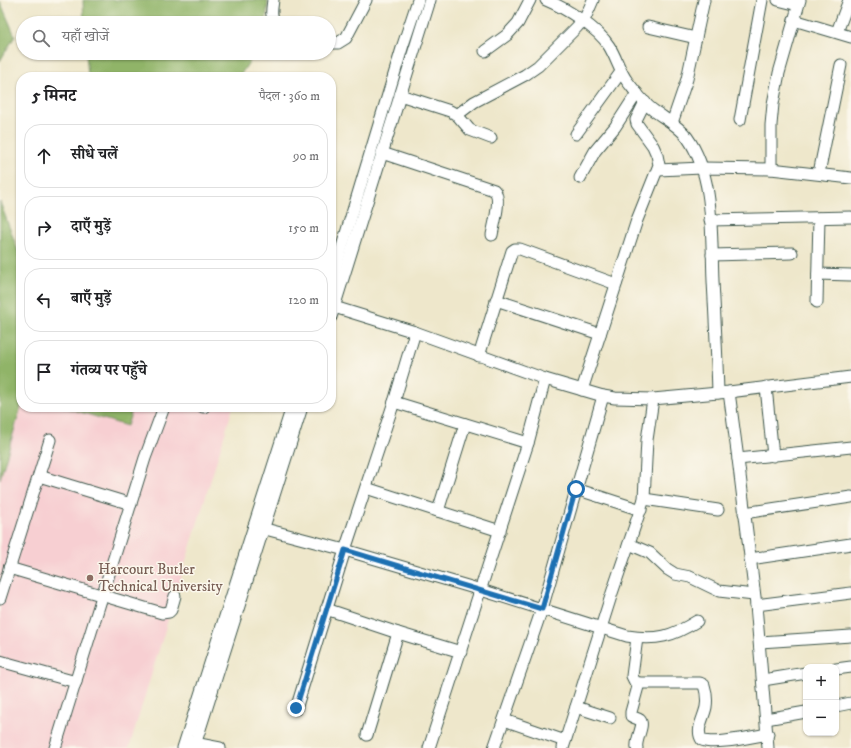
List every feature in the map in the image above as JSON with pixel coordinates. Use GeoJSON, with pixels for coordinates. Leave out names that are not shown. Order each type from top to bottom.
{"type":"FeatureCollection","features":[{"type":"Feature","properties":{"kind":"street"},"geometry":{"type":"LineString","coordinates":[[272,16],[273,0]]}},
{"type":"Feature","properties":{"kind":"street"},"geometry":{"type":"LineString","coordinates":[[336,42],[346,38],[366,0]]}},
{"type":"Feature","properties":{"kind":"street"},"geometry":{"type":"LineString","coordinates":[[336,272],[348,245],[382,153],[418,0]]}},
{"type":"Feature","properties":{"kind":"street"},"geometry":{"type":"LineString","coordinates":[[336,294],[348,245],[395,99],[430,0]]}},
{"type":"Feature","properties":{"kind":"street"},"geometry":{"type":"LineString","coordinates":[[485,51],[513,29],[530,0]]}},
{"type":"Feature","properties":{"kind":"street"},"geometry":{"type":"LineString","coordinates":[[546,0],[556,4],[583,20],[608,45],[622,72],[637,93],[652,110],[674,118],[687,137],[702,168],[708,188],[712,255],[724,393],[738,459],[760,642],[768,748]]}},
{"type":"Feature","properties":{"kind":"street"},"geometry":{"type":"LineString","coordinates":[[457,115],[482,97],[532,71],[577,27],[583,20],[593,0]]}},
{"type":"Feature","properties":{"kind":"street"},"geometry":{"type":"LineString","coordinates":[[674,118],[687,79],[704,0]]}},
{"type":"Feature","properties":{"kind":"street"},"geometry":{"type":"LineString","coordinates":[[740,120],[762,0]]}},
{"type":"Feature","properties":{"kind":"street"},"geometry":{"type":"LineString","coordinates":[[771,168],[771,125],[773,104],[779,73],[799,3],[778,0]]}},
{"type":"Feature","properties":{"kind":"street"},"geometry":{"type":"LineString","coordinates":[[837,32],[849,0]]}},
{"type":"Feature","properties":{"kind":"street"},"geometry":{"type":"LineString","coordinates":[[794,20],[851,37]]}},
{"type":"Feature","properties":{"kind":"street"},"geometry":{"type":"LineString","coordinates":[[648,27],[696,38]]}},
{"type":"Feature","properties":{"kind":"street"},"geometry":{"type":"LineString","coordinates":[[819,173],[841,65]]}},
{"type":"Feature","properties":{"kind":"street"},"geometry":{"type":"LineString","coordinates":[[576,134],[622,72]]}},
{"type":"Feature","properties":{"kind":"street"},"geometry":{"type":"LineString","coordinates":[[580,178],[595,151],[615,128],[637,93]]}},
{"type":"Feature","properties":{"kind":"street"},"geometry":{"type":"LineString","coordinates":[[395,99],[450,111],[457,115],[470,130],[491,138]]}},
{"type":"Feature","properties":{"kind":"street"},"geometry":{"type":"LineString","coordinates":[[582,390],[640,210],[658,170],[659,160],[657,155],[650,142],[636,124],[636,120],[645,102]]}},
{"type":"Feature","properties":{"kind":"street"},"geometry":{"type":"LineString","coordinates":[[382,153],[494,190],[498,200],[492,235]]}},
{"type":"Feature","properties":{"kind":"street"},"geometry":{"type":"LineString","coordinates":[[658,170],[702,168],[771,168],[851,178]]}},
{"type":"Feature","properties":{"kind":"street"},"geometry":{"type":"LineString","coordinates":[[710,220],[851,217]]}},
{"type":"Feature","properties":{"kind":"street"},"geometry":{"type":"LineString","coordinates":[[817,302],[819,218]]}},
{"type":"Feature","properties":{"kind":"street"},"geometry":{"type":"LineString","coordinates":[[479,356],[512,251],[515,249],[616,284]]}},
{"type":"Feature","properties":{"kind":"street"},"geometry":{"type":"LineString","coordinates":[[712,255],[792,253]]}},
{"type":"Feature","properties":{"kind":"street"},"geometry":{"type":"LineString","coordinates":[[818,274],[851,275]]}},
{"type":"Feature","properties":{"kind":"street"},"geometry":{"type":"LineString","coordinates":[[496,300],[600,334]]}},
{"type":"Feature","properties":{"kind":"street"},"geometry":{"type":"LineString","coordinates":[[336,311],[415,332],[545,379],[603,396],[615,398],[654,399],[724,393],[851,377]]}},
{"type":"Feature","properties":{"kind":"street"},"geometry":{"type":"LineString","coordinates":[[296,708],[326,609],[394,402],[415,332]]}},
{"type":"Feature","properties":{"kind":"street"},"geometry":{"type":"LineString","coordinates":[[429,748],[528,443],[545,379]]}},
{"type":"Feature","properties":{"kind":"street"},"geometry":{"type":"LineString","coordinates":[[766,387],[773,456]]}},
{"type":"Feature","properties":{"kind":"street"},"geometry":{"type":"LineString","coordinates":[[494,748],[542,609],[603,396]]}},
{"type":"Feature","properties":{"kind":"street"},"geometry":{"type":"LineString","coordinates":[[504,720],[564,744],[612,593],[644,499],[647,440],[654,399]]}},
{"type":"Feature","properties":{"kind":"street"},"geometry":{"type":"LineString","coordinates":[[394,402],[528,443]]}},
{"type":"Feature","properties":{"kind":"street"},"geometry":{"type":"LineString","coordinates":[[55,748],[144,458],[162,412]]}},
{"type":"Feature","properties":{"kind":"street"},"geometry":{"type":"LineString","coordinates":[[259,527],[291,412]]}},
{"type":"Feature","properties":{"kind":"street"},"geometry":{"type":"LineString","coordinates":[[220,748],[189,745],[259,527],[300,412]]}},
{"type":"Feature","properties":{"kind":"street"},"geometry":{"type":"LineString","coordinates":[[438,511],[466,424]]}},
{"type":"Feature","properties":{"kind":"street"},"geometry":{"type":"LineString","coordinates":[[0,598],[50,440]]}},
{"type":"Feature","properties":{"kind":"street"},"geometry":{"type":"LineString","coordinates":[[738,459],[851,447]]}},
{"type":"Feature","properties":{"kind":"street"},"geometry":{"type":"LineString","coordinates":[[39,476],[131,504]]}},
{"type":"Feature","properties":{"kind":"street"},"geometry":{"type":"LineString","coordinates":[[366,488],[500,531]]}},
{"type":"Feature","properties":{"kind":"street"},"geometry":{"type":"LineString","coordinates":[[576,489],[641,510]]}},
{"type":"Feature","properties":{"kind":"street"},"geometry":{"type":"LineString","coordinates":[[744,513],[851,497]]}},
{"type":"Feature","properties":{"kind":"street"},"geometry":{"type":"LineString","coordinates":[[644,499],[718,510]]}},
{"type":"Feature","properties":{"kind":"street"},"geometry":{"type":"LineString","coordinates":[[259,527],[345,550],[481,590],[627,636],[637,638],[669,636],[697,621]]}},
{"type":"Feature","properties":{"kind":"street"},"geometry":{"type":"LineString","coordinates":[[629,544],[650,553],[670,572],[690,577],[719,590],[755,600],[851,593]]}},
{"type":"Feature","properties":{"kind":"street"},"geometry":{"type":"LineString","coordinates":[[750,559],[851,544]]}},
{"type":"Feature","properties":{"kind":"street"},"geometry":{"type":"LineString","coordinates":[[9,568],[166,614],[171,610],[175,596]]}},
{"type":"Feature","properties":{"kind":"street"},"geometry":{"type":"LineString","coordinates":[[326,609],[461,652]]}},
{"type":"Feature","properties":{"kind":"street"},"geometry":{"type":"LineString","coordinates":[[367,735],[398,633]]}},
{"type":"Feature","properties":{"kind":"street"},"geometry":{"type":"LineString","coordinates":[[760,642],[851,636]]}},
{"type":"Feature","properties":{"kind":"street"},"geometry":{"type":"LineString","coordinates":[[637,638],[632,676],[635,682],[700,683],[704,685],[706,708],[699,733],[705,742],[768,734]]}},
{"type":"Feature","properties":{"kind":"street"},"geometry":{"type":"LineString","coordinates":[[0,661],[76,682]]}},
{"type":"Feature","properties":{"kind":"street"},"geometry":{"type":"LineString","coordinates":[[839,669],[851,667]]}},
{"type":"Feature","properties":{"kind":"street"},"geometry":{"type":"LineString","coordinates":[[763,680],[803,673]]}},
{"type":"Feature","properties":{"kind":"street"},"geometry":{"type":"LineString","coordinates":[[637,748],[636,741],[642,723],[640,720],[631,716],[631,712],[639,683]]}},
{"type":"Feature","properties":{"kind":"street"},"geometry":{"type":"LineString","coordinates":[[839,705],[851,703]]}},
{"type":"Feature","properties":{"kind":"street"},"geometry":{"type":"LineString","coordinates":[[576,707],[610,718]]}},
{"type":"Feature","properties":{"kind":"street"},"geometry":{"type":"LineString","coordinates":[[766,719],[803,713]]}},
{"type":"Feature","properties":{"kind":"shaded area","name":"Harcourt Butler Technical University"},"geometry":{"type":"Polygon","coordinates":[[[0,315],[16,321],[16,412],[231,412],[129,748],[0,748],[0,315]]]}},
{"type":"Feature","properties":{"kind":"green space"},"geometry":{"type":"Polygon","coordinates":[[[83,0],[268,0],[267,16],[84,16],[83,0]]]}},
{"type":"Feature","properties":{"kind":"green space"},"geometry":{"type":"Polygon","coordinates":[[[0,1],[15,36],[0,61],[0,1]]]}},
{"type":"Feature","properties":{"kind":"green space"},"geometry":{"type":"Polygon","coordinates":[[[87,60],[250,60],[242,72],[88,72],[87,60]]]}},
{"type":"Feature","properties":{"kind":"green space"},"geometry":{"type":"Polygon","coordinates":[[[0,202],[16,245],[16,412],[20,412],[0,479],[0,202]]]}},
{"type":"Feature","properties":{"kind":"green space"},"geometry":{"type":"Polygon","coordinates":[[[80,412],[131,412],[127,426],[80,412]]]}},
{"type":"Feature","properties":{"kind":"place","name":"Harcourt Butler Technical University"},"geometry":{"type":"Point","coordinates":[90,578]}},
{"type":"Feature","properties":{"kind":"route"},"geometry":{"type":"LineString","coordinates":[[296,708],[345,550],[542,609],[576,489]]}}]}
